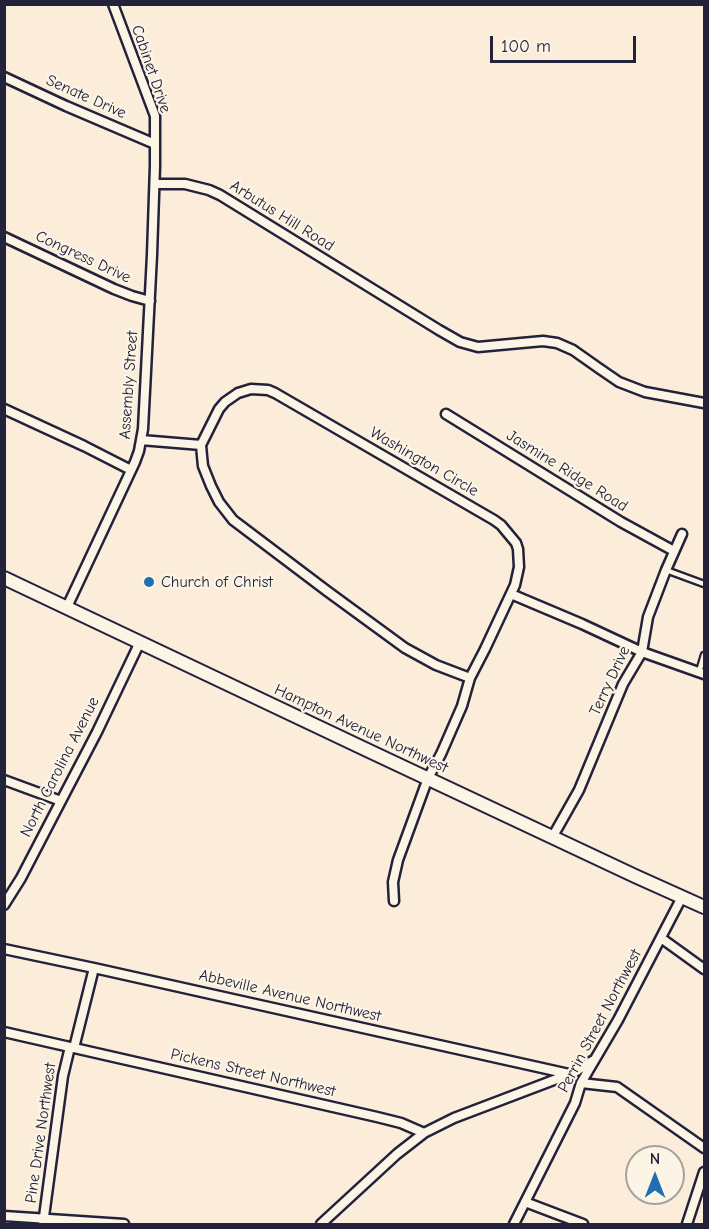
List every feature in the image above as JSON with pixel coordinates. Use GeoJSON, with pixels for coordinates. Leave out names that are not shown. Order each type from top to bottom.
{"type":"FeatureCollection","features":[{"type":"Feature","properties":{"kind":"street","name":"Cabinet Drive"},"geometry":{"type":"LineString","coordinates":[[113,4],[155,116],[155,184]]}},
{"type":"Feature","properties":{"kind":"street","name":"Senate Drive"},"geometry":{"type":"LineString","coordinates":[[4,77],[155,144]]}},
{"type":"Feature","properties":{"kind":"street","name":"Arbutus Hill Road"},"geometry":{"type":"LineString","coordinates":[[155,184],[184,184],[220,195],[460,342],[478,347],[543,341],[557,343],[573,350],[619,381],[632,387],[645,392],[705,403]]}},
{"type":"Feature","properties":{"kind":"street","name":"Assembly Street"},"geometry":{"type":"LineString","coordinates":[[67,607],[139,451],[150,301],[155,184]]}},
{"type":"Feature","properties":{"kind":"street","name":"Congress Drive"},"geometry":{"type":"LineString","coordinates":[[4,237],[114,289],[150,301]]}},
{"type":"Feature","properties":{"kind":"street","name":"Washington Circle"},"geometry":{"type":"LineString","coordinates":[[201,445],[219,409],[231,397],[251,389],[267,390],[501,525],[512,537],[518,549],[519,567],[511,594],[470,678],[462,706],[428,778],[398,860],[393,882],[394,901]]}},
{"type":"Feature","properties":{"kind":"street"},"geometry":{"type":"LineString","coordinates":[[4,409],[131,470]]}},
{"type":"Feature","properties":{"kind":"street","name":"Jasmine Ridge Road"},"geometry":{"type":"LineString","coordinates":[[446,414],[621,522],[674,551]]}},
{"type":"Feature","properties":{"kind":"street"},"geometry":{"type":"LineString","coordinates":[[141,440],[201,445],[203,466],[211,486],[226,511],[242,527],[405,648],[436,665],[470,678]]}},
{"type":"Feature","properties":{"kind":"street","name":"Terry Drive"},"geometry":{"type":"LineString","coordinates":[[553,836],[579,790],[623,684],[642,652],[648,617],[682,534]]}},
{"type":"Feature","properties":{"kind":"street","name":"Hampton Avenue Northwest"},"geometry":{"type":"LineString","coordinates":[[4,578],[705,907]]}},
{"type":"Feature","properties":{"kind":"street"},"geometry":{"type":"LineString","coordinates":[[511,594],[642,652],[702,673]]}},
{"type":"Feature","properties":{"kind":"street","name":"North Carolina Avenue"},"geometry":{"type":"LineString","coordinates":[[4,905],[21,878],[97,732],[140,642]]}},
{"type":"Feature","properties":{"kind":"street"},"geometry":{"type":"LineString","coordinates":[[4,780],[61,801]]}},
{"type":"Feature","properties":{"kind":"street","name":"Perrin Street Northwest"},"geometry":{"type":"LineString","coordinates":[[514,1224],[574,1103],[581,1083],[618,1020],[682,897]]}},
{"type":"Feature","properties":{"kind":"street"},"geometry":{"type":"LineString","coordinates":[[661,938],[705,969]]}},
{"type":"Feature","properties":{"kind":"street","name":"Abbeville Avenue Northwest"},"geometry":{"type":"LineString","coordinates":[[4,949],[569,1074]]}},
{"type":"Feature","properties":{"kind":"street","name":"Pine Drive Northwest"},"geometry":{"type":"LineString","coordinates":[[43,1221],[63,1076],[94,968]]}},
{"type":"Feature","properties":{"kind":"street","name":"Pickens Street Northwest"},"geometry":{"type":"LineString","coordinates":[[4,1032],[377,1117],[401,1123],[424,1133]]}},
{"type":"Feature","properties":{"kind":"street"},"geometry":{"type":"LineString","coordinates":[[321,1224],[397,1154],[424,1133],[454,1118],[583,1068],[601,1049]]}},
{"type":"Feature","properties":{"kind":"street"},"geometry":{"type":"LineString","coordinates":[[581,1083],[617,1087],[705,1148]]}},
{"type":"Feature","properties":{"kind":"street"},"geometry":{"type":"LineString","coordinates":[[687,1224],[705,1172]]}},
{"type":"Feature","properties":{"kind":"street"},"geometry":{"type":"LineString","coordinates":[[525,1202],[583,1224]]}},
{"type":"Feature","properties":{"kind":"street"},"geometry":{"type":"LineString","coordinates":[[4,1216],[43,1221],[124,1224]]}},
{"type":"Feature","properties":{"kind":"lane"},"geometry":{"type":"LineString","coordinates":[[666,570],[705,584]]}},
{"type":"Feature","properties":{"kind":"lane"},"geometry":{"type":"LineString","coordinates":[[702,673],[705,655]]}},
{"type":"Feature","properties":{"kind":"place","name":"Church of Christ"},"geometry":{"type":"Point","coordinates":[149,582]}}]}
